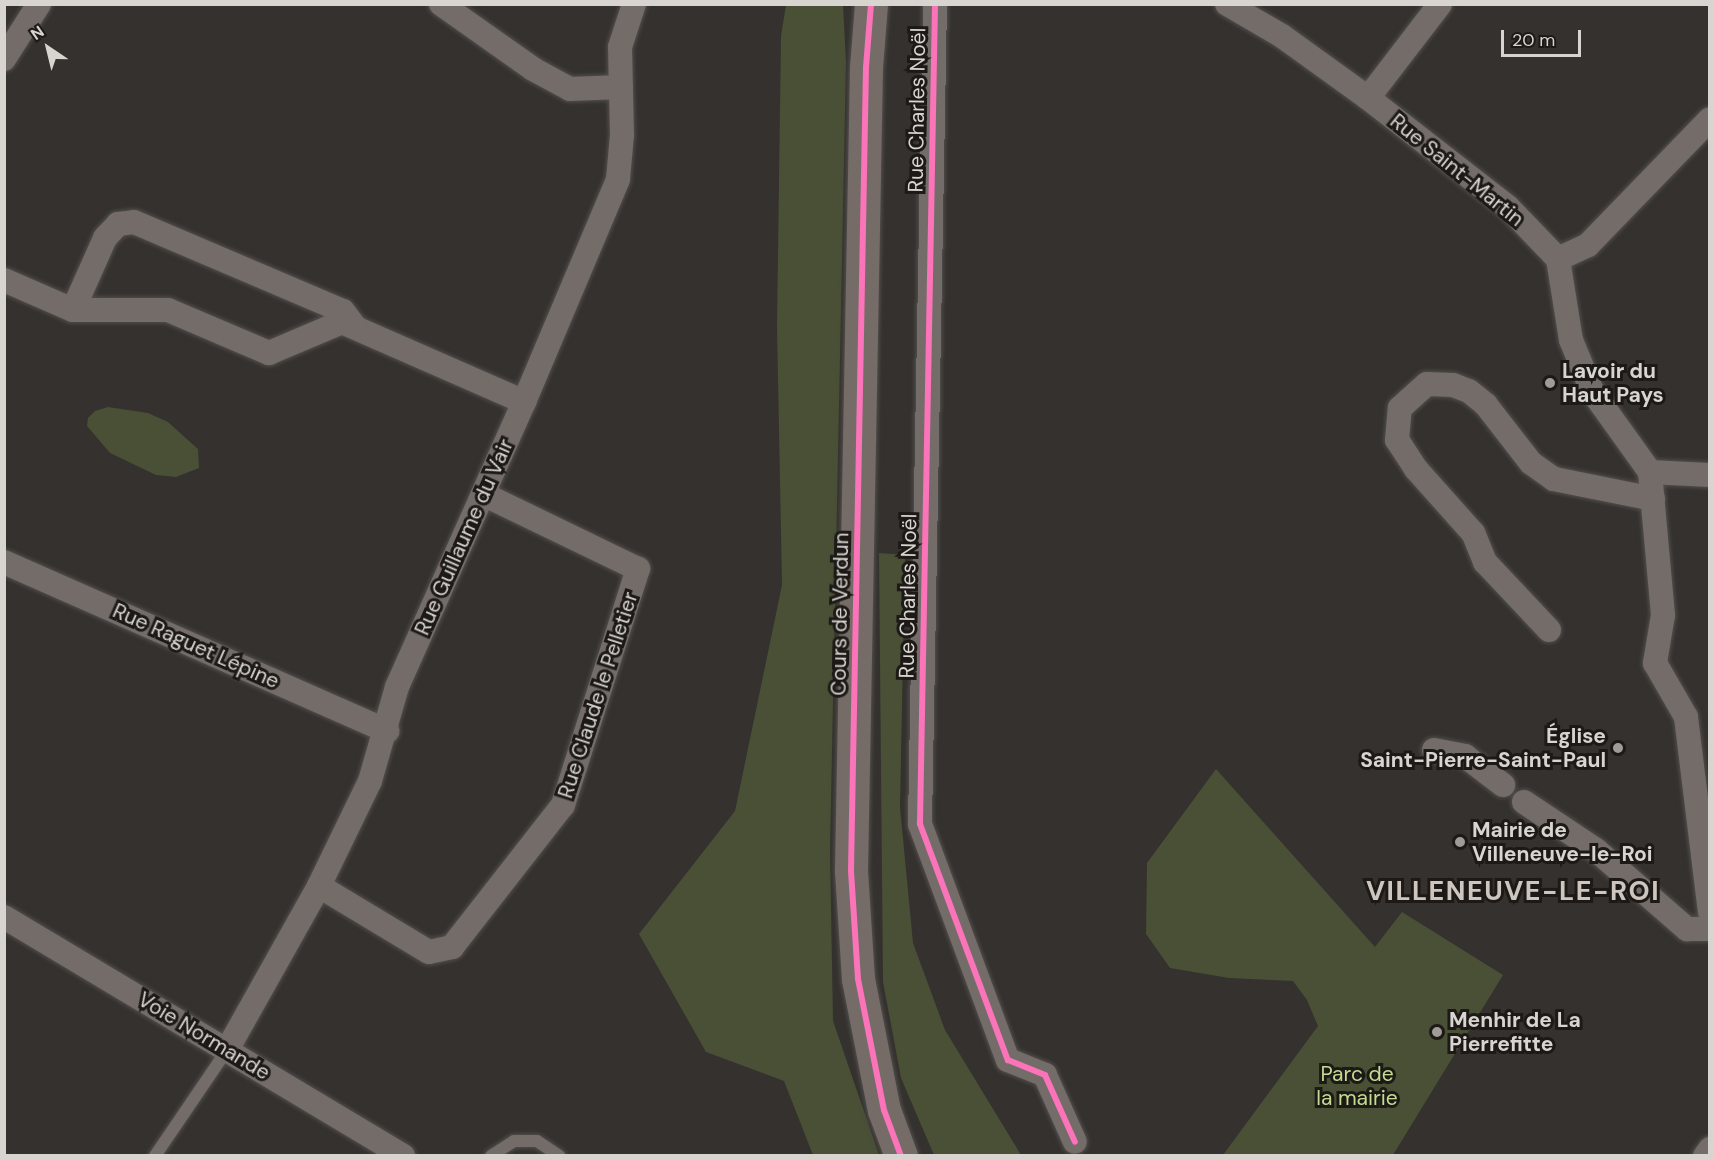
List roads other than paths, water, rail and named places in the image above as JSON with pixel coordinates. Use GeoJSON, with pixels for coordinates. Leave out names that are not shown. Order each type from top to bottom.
{"type":"FeatureCollection","features":[{"type":"Feature","properties":{"kind":"main road","name":"Cours de Verdun"},"geometry":{"type":"LineString","coordinates":[[862,4],[866,67]]}},
{"type":"Feature","properties":{"kind":"main road","name":"Cours de Verdun"},"geometry":{"type":"LineString","coordinates":[[871,4],[866,67],[851,871],[858,979],[884,1110],[901,1155]]}},
{"type":"Feature","properties":{"kind":"street"},"geometry":{"type":"LineString","coordinates":[[4,59],[39,4]]}},
{"type":"Feature","properties":{"kind":"street"},"geometry":{"type":"LineString","coordinates":[[441,4],[533,69],[570,89],[621,87]]}},
{"type":"Feature","properties":{"kind":"street","name":"Rue Guillaume du Vair"},"geometry":{"type":"LineString","coordinates":[[226,1050],[319,886],[370,781],[387,731],[396,687],[524,402],[618,179],[620,47],[634,4]]}},
{"type":"Feature","properties":{"kind":"street","name":"Rue Charles Noël"},"geometry":{"type":"LineString","coordinates":[[935,4],[920,824],[1008,1060],[1045,1075],[1075,1142]]}},
{"type":"Feature","properties":{"kind":"street","name":"Rue Saint-Martin"},"geometry":{"type":"LineString","coordinates":[[1227,4],[1282,36],[1368,98],[1508,207],[1558,259]]}},
{"type":"Feature","properties":{"kind":"street"},"geometry":{"type":"LineString","coordinates":[[1368,98],[1440,4]]}},
{"type":"Feature","properties":{"kind":"street"},"geometry":{"type":"LineString","coordinates":[[1710,119],[1588,245],[1558,259],[1571,340],[1592,391],[1650,472],[1663,615],[1655,663],[1686,717],[1710,912]]}},
{"type":"Feature","properties":{"kind":"street"},"geometry":{"type":"LineString","coordinates":[[73,310],[105,238],[118,224],[134,222],[343,311],[354,327]]}},
{"type":"Feature","properties":{"kind":"street"},"geometry":{"type":"LineString","coordinates":[[4,280],[73,310],[168,310],[269,353],[342,322],[524,402]]}},
{"type":"Feature","properties":{"kind":"street"},"geometry":{"type":"LineString","coordinates":[[1549,630],[1485,562],[1473,532],[1416,469],[1397,440],[1400,408],[1427,384],[1453,385],[1469,391],[1486,405],[1531,463],[1554,479],[1653,499]]}},
{"type":"Feature","properties":{"kind":"street"},"geometry":{"type":"LineString","coordinates":[[1650,472],[1710,475]]}},
{"type":"Feature","properties":{"kind":"street","name":"Rue Claude le Pelletier"},"geometry":{"type":"LineString","coordinates":[[319,886],[429,952],[452,947],[563,806],[638,569],[483,495]]}},
{"type":"Feature","properties":{"kind":"street","name":"Rue Raguet Lépine"},"geometry":{"type":"LineString","coordinates":[[4,562],[387,731]]}},
{"type":"Feature","properties":{"kind":"street"},"geometry":{"type":"LineString","coordinates":[[1434,750],[1465,756],[1503,785]]}},
{"type":"Feature","properties":{"kind":"street"},"geometry":{"type":"LineString","coordinates":[[1524,802],[1596,850],[1687,929],[1710,929]]}},
{"type":"Feature","properties":{"kind":"street","name":"Voie Normande"},"geometry":{"type":"LineString","coordinates":[[4,917],[403,1155]]}},
{"type":"Feature","properties":{"kind":"street"},"geometry":{"type":"LineString","coordinates":[[1705,1155],[1710,1149]]}},
{"type":"Feature","properties":{"kind":"lane"},"geometry":{"type":"LineString","coordinates":[[155,1155],[226,1050]]}},
{"type":"Feature","properties":{"kind":"lane"},"geometry":{"type":"LineString","coordinates":[[491,1155],[514,1141],[537,1141],[560,1155]]}},
{"type":"Feature","properties":{"kind":"place","name":"Lavoir du Haut Pays"},"geometry":{"type":"Point","coordinates":[1550,383]}},
{"type":"Feature","properties":{"kind":"place","name":"Église Saint-Pierre-Saint-Paul"},"geometry":{"type":"Point","coordinates":[1618,748]}},
{"type":"Feature","properties":{"kind":"place","name":"Mairie de Villeneuve-le-Roi"},"geometry":{"type":"Point","coordinates":[1460,842]}},
{"type":"Feature","properties":{"kind":"place","name":"Menhir de La Pierrefitte"},"geometry":{"type":"Point","coordinates":[1437,1032]}},
{"type":"Feature","properties":{"kind":"district","name":"VILLENEUVE-LE-ROI"},"geometry":{"type":"Point","coordinates":[1513,891]}},
{"type":"Feature","properties":{"kind":"park label","name":"Parc de la mairie"},"geometry":{"type":"Point","coordinates":[1357,1086]}}]}
